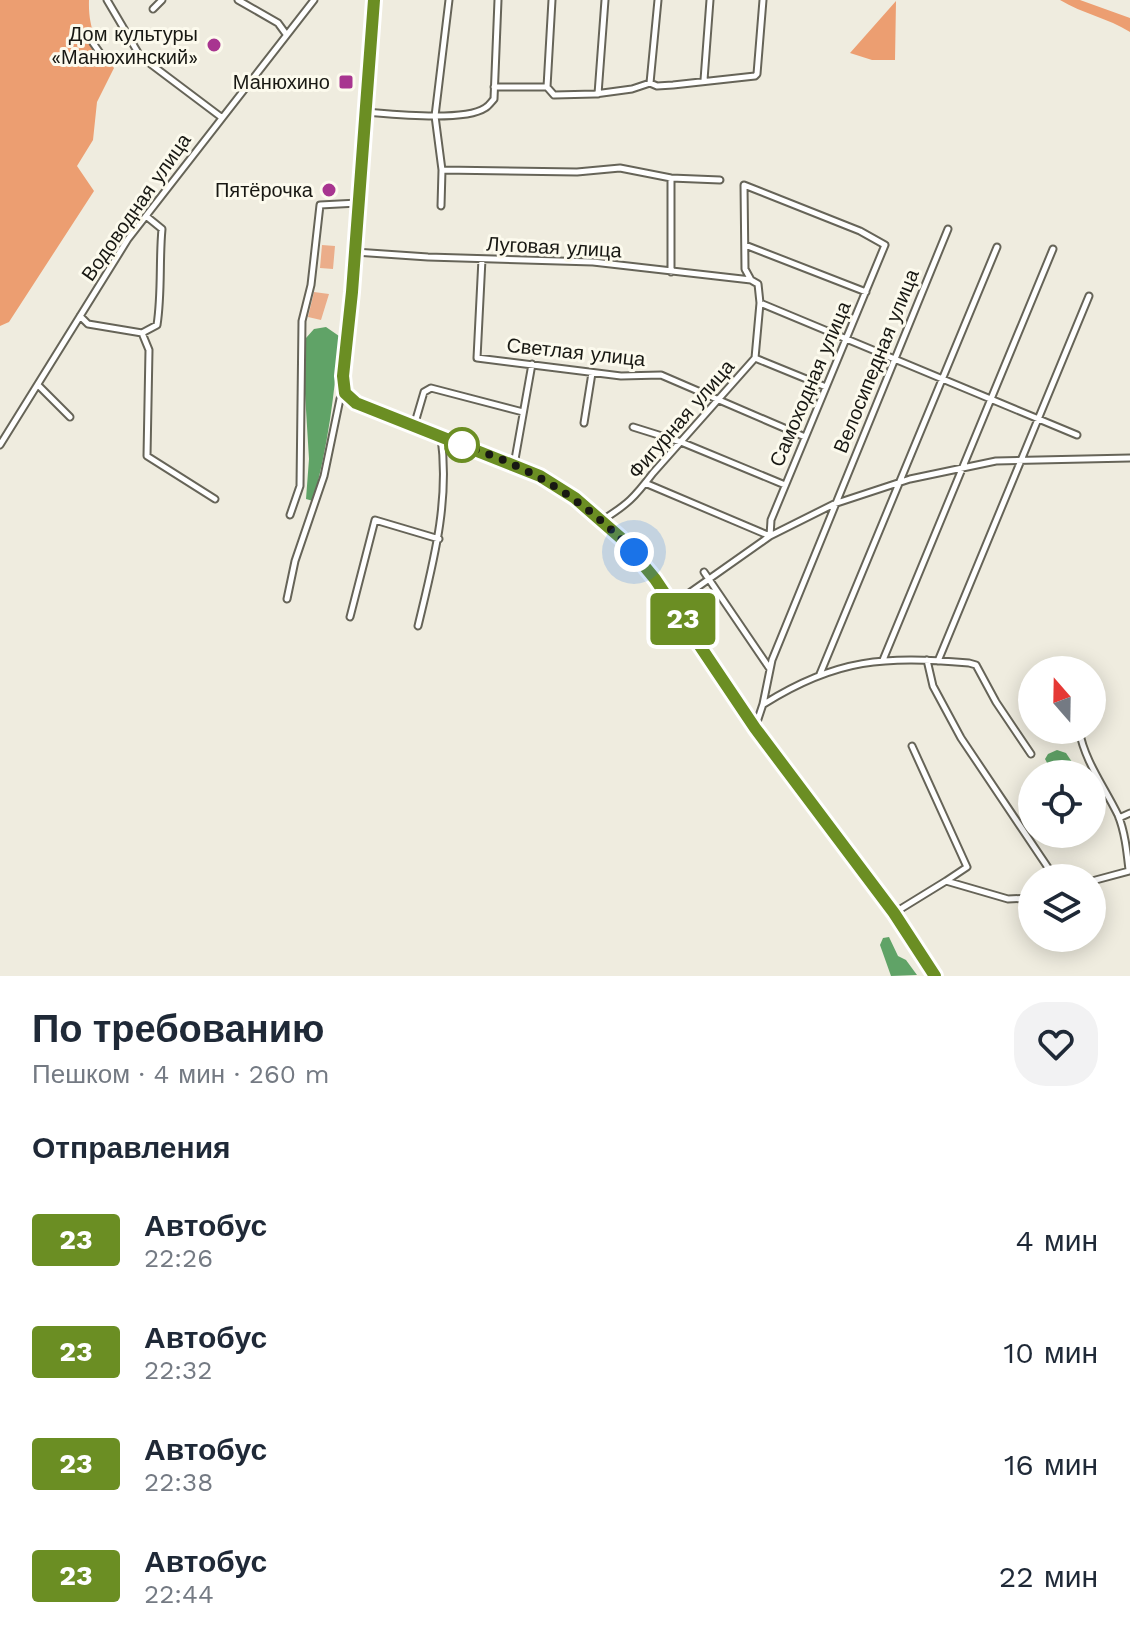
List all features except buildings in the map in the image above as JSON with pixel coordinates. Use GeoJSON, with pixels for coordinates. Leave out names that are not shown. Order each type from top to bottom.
{"type":"FeatureCollection","features":[{"type":"Feature","properties":{"kind":"street"},"geometry":{"type":"LineString","coordinates":[[107,0],[140,56],[221,117]]}},
{"type":"Feature","properties":{"kind":"street"},"geometry":{"type":"LineString","coordinates":[[153,9],[162,0]]}},
{"type":"Feature","properties":{"kind":"street"},"geometry":{"type":"LineString","coordinates":[[238,0],[278,23],[286,34]]}},
{"type":"Feature","properties":{"kind":"street","name":"Водоводная улица"},"geometry":{"type":"LineString","coordinates":[[0,445],[128,239],[314,0]]}},
{"type":"Feature","properties":{"kind":"street"},"geometry":{"type":"LineString","coordinates":[[374,0],[343,376],[345,393],[356,403],[514,465],[556,485],[601,521],[645,565],[755,728],[894,913],[935,976]]}},
{"type":"Feature","properties":{"kind":"street"},"geometry":{"type":"LineString","coordinates":[[441,206],[442,170],[435,116],[449,0]]}},
{"type":"Feature","properties":{"kind":"street"},"geometry":{"type":"LineString","coordinates":[[365,112],[435,116],[484,109],[494,99],[498,0]]}},
{"type":"Feature","properties":{"kind":"street"},"geometry":{"type":"LineString","coordinates":[[552,0],[547,87],[554,95],[598,94],[650,83],[673,85],[757,74],[763,0]]}},
{"type":"Feature","properties":{"kind":"street"},"geometry":{"type":"LineString","coordinates":[[598,94],[605,0]]}},
{"type":"Feature","properties":{"kind":"street"},"geometry":{"type":"LineString","coordinates":[[650,83],[658,0]]}},
{"type":"Feature","properties":{"kind":"street"},"geometry":{"type":"LineString","coordinates":[[704,80],[710,0]]}},
{"type":"Feature","properties":{"kind":"street"},"geometry":{"type":"LineString","coordinates":[[93,43],[105,60],[140,56]]}},
{"type":"Feature","properties":{"kind":"street"},"geometry":{"type":"LineString","coordinates":[[494,87],[547,87]]}},
{"type":"Feature","properties":{"kind":"street"},"geometry":{"type":"LineString","coordinates":[[442,170],[577,172],[620,168],[671,178],[720,180]]}},
{"type":"Feature","properties":{"kind":"street"},"geometry":{"type":"LineString","coordinates":[[671,178],[671,272]]}},
{"type":"Feature","properties":{"kind":"street","name":"Фигурная улица"},"geometry":{"type":"LineString","coordinates":[[601,521],[630,503],[755,358],[760,303],[758,284],[751,280],[745,269],[744,185],[860,231],[885,245]]}},
{"type":"Feature","properties":{"kind":"street"},"geometry":{"type":"LineString","coordinates":[[290,515],[300,486],[302,321],[311,285],[320,205],[358,203]]}},
{"type":"Feature","properties":{"kind":"street"},"geometry":{"type":"LineString","coordinates":[[80,316],[88,324],[142,333],[157,325],[162,229],[146,216]]}},
{"type":"Feature","properties":{"kind":"street","name":"Велосипедная улица"},"geometry":{"type":"LineString","coordinates":[[755,728],[771,669],[834,504],[948,229]]}},
{"type":"Feature","properties":{"kind":"street"},"geometry":{"type":"LineString","coordinates":[[745,245],[866,292]]}},
{"type":"Feature","properties":{"kind":"street","name":"Самоходная улица"},"geometry":{"type":"LineString","coordinates":[[770,536],[771,520],[885,245]]}},
{"type":"Feature","properties":{"kind":"street"},"geometry":{"type":"LineString","coordinates":[[820,674],[997,247]]}},
{"type":"Feature","properties":{"kind":"street"},"geometry":{"type":"LineString","coordinates":[[883,660],[1053,249]]}},
{"type":"Feature","properties":{"kind":"street","name":"Луговая улица"},"geometry":{"type":"LineString","coordinates":[[355,252],[593,262],[751,280]]}},
{"type":"Feature","properties":{"kind":"street","name":"Светлая улица"},"geometry":{"type":"LineString","coordinates":[[482,259],[477,358],[621,376],[661,375],[805,437]]}},
{"type":"Feature","properties":{"kind":"street"},"geometry":{"type":"LineString","coordinates":[[938,661],[1089,296]]}},
{"type":"Feature","properties":{"kind":"street"},"geometry":{"type":"LineString","coordinates":[[760,303],[1077,435]]}},
{"type":"Feature","properties":{"kind":"street"},"geometry":{"type":"LineString","coordinates":[[142,333],[149,350],[147,456],[215,499]]}},
{"type":"Feature","properties":{"kind":"street"},"geometry":{"type":"LineString","coordinates":[[755,358],[826,387]]}},
{"type":"Feature","properties":{"kind":"street"},"geometry":{"type":"LineString","coordinates":[[514,465],[532,364]]}},
{"type":"Feature","properties":{"kind":"street"},"geometry":{"type":"LineString","coordinates":[[584,423],[592,372]]}},
{"type":"Feature","properties":{"kind":"street"},"geometry":{"type":"LineString","coordinates":[[38,385],[70,417]]}},
{"type":"Feature","properties":{"kind":"street"},"geometry":{"type":"LineString","coordinates":[[414,426],[424,392],[431,388],[523,412]]}},
{"type":"Feature","properties":{"kind":"street"},"geometry":{"type":"LineString","coordinates":[[287,599],[295,561],[324,476],[340,399],[345,393]]}},
{"type":"Feature","properties":{"kind":"street"},"geometry":{"type":"LineString","coordinates":[[633,427],[681,442],[785,485]]}},
{"type":"Feature","properties":{"kind":"street"},"geometry":{"type":"LineString","coordinates":[[418,626],[439,539],[444,462],[441,437]]}},
{"type":"Feature","properties":{"kind":"street"},"geometry":{"type":"LineString","coordinates":[[685,596],[770,536],[834,504],[900,482],[996,461],[1130,458]]}},
{"type":"Feature","properties":{"kind":"street"},"geometry":{"type":"LineString","coordinates":[[645,483],[770,536]]}},
{"type":"Feature","properties":{"kind":"street"},"geometry":{"type":"LineString","coordinates":[[350,617],[375,520],[439,539]]}},
{"type":"Feature","properties":{"kind":"street"},"geometry":{"type":"LineString","coordinates":[[704,572],[771,669]]}},
{"type":"Feature","properties":{"kind":"street"},"geometry":{"type":"LineString","coordinates":[[763,704],[820,674],[883,660],[976,665],[996,702],[1031,754]]}},
{"type":"Feature","properties":{"kind":"street"},"geometry":{"type":"LineString","coordinates":[[926,660],[933,686],[961,738],[1046,864]]}},
{"type":"Feature","properties":{"kind":"street"},"geometry":{"type":"LineString","coordinates":[[1082,744],[1119,818],[1126,844],[1129,871],[1106,877]]}},
{"type":"Feature","properties":{"kind":"street"},"geometry":{"type":"LineString","coordinates":[[894,913],[967,867],[912,746]]}},
{"type":"Feature","properties":{"kind":"street"},"geometry":{"type":"LineString","coordinates":[[1119,818],[1130,813]]}},
{"type":"Feature","properties":{"kind":"street"},"geometry":{"type":"LineString","coordinates":[[946,881],[1008,899],[1018,899]]}},
{"type":"Feature","properties":{"kind":"shaded area"},"geometry":{"type":"Polygon","coordinates":[[[0,0],[89,0],[95,36],[114,68],[97,102],[93,140],[77,166],[94,191],[9,322],[0,326],[0,0]]]}},
{"type":"Feature","properties":{"kind":"shaded area"},"geometry":{"type":"Polygon","coordinates":[[[1060,0],[1080,0],[1130,18],[1130,32],[1113,23],[1060,0]]]}},
{"type":"Feature","properties":{"kind":"shaded area"},"geometry":{"type":"Polygon","coordinates":[[[896,1],[895,60],[872,60],[850,53],[896,1]]]}},
{"type":"Feature","properties":{"kind":"shaded area"},"geometry":{"type":"Polygon","coordinates":[[[322,245],[335,246],[333,269],[320,268],[322,245]]]}},
{"type":"Feature","properties":{"kind":"shaded area"},"geometry":{"type":"Polygon","coordinates":[[[314,292],[329,294],[321,320],[308,317],[314,292]]]}},
{"type":"Feature","properties":{"kind":"shaded area"},"geometry":{"type":"Polygon","coordinates":[[[326,327],[339,336],[330,419],[313,501],[306,499],[309,459],[304,377],[306,338],[314,329],[326,327]]]}},
{"type":"Feature","properties":{"kind":"shaded area"},"geometry":{"type":"Polygon","coordinates":[[[1057,750],[1066,753],[1071,760],[1046,760],[1048,754],[1057,750]]]}},
{"type":"Feature","properties":{"kind":"shaded area"},"geometry":{"type":"Polygon","coordinates":[[[889,937],[898,956],[906,960],[917,975],[891,976],[880,945],[883,938],[889,937]]]}},
{"type":"Feature","properties":{"kind":"bus line","name":"23"},"geometry":{"type":"LineString","coordinates":[[374,0],[343,376],[345,393],[356,403],[540,476],[575,498],[622,539],[645,565],[755,728],[894,913],[935,976]]}},
{"type":"Feature","properties":{"kind":"place","name":"Дом культуры «Манюхинский»"},"geometry":{"type":"Point","coordinates":[214,45]}},
{"type":"Feature","properties":{"kind":"place","name":"Манюхино"},"geometry":{"type":"Point","coordinates":[346,82]}},
{"type":"Feature","properties":{"kind":"place","name":"Пятёрочка"},"geometry":{"type":"Point","coordinates":[329,190]}},
{"type":"Feature","properties":{"kind":"route"},"geometry":{"type":"LineString","coordinates":[[462,445],[556,485],[575,498],[634,552]]}}]}
